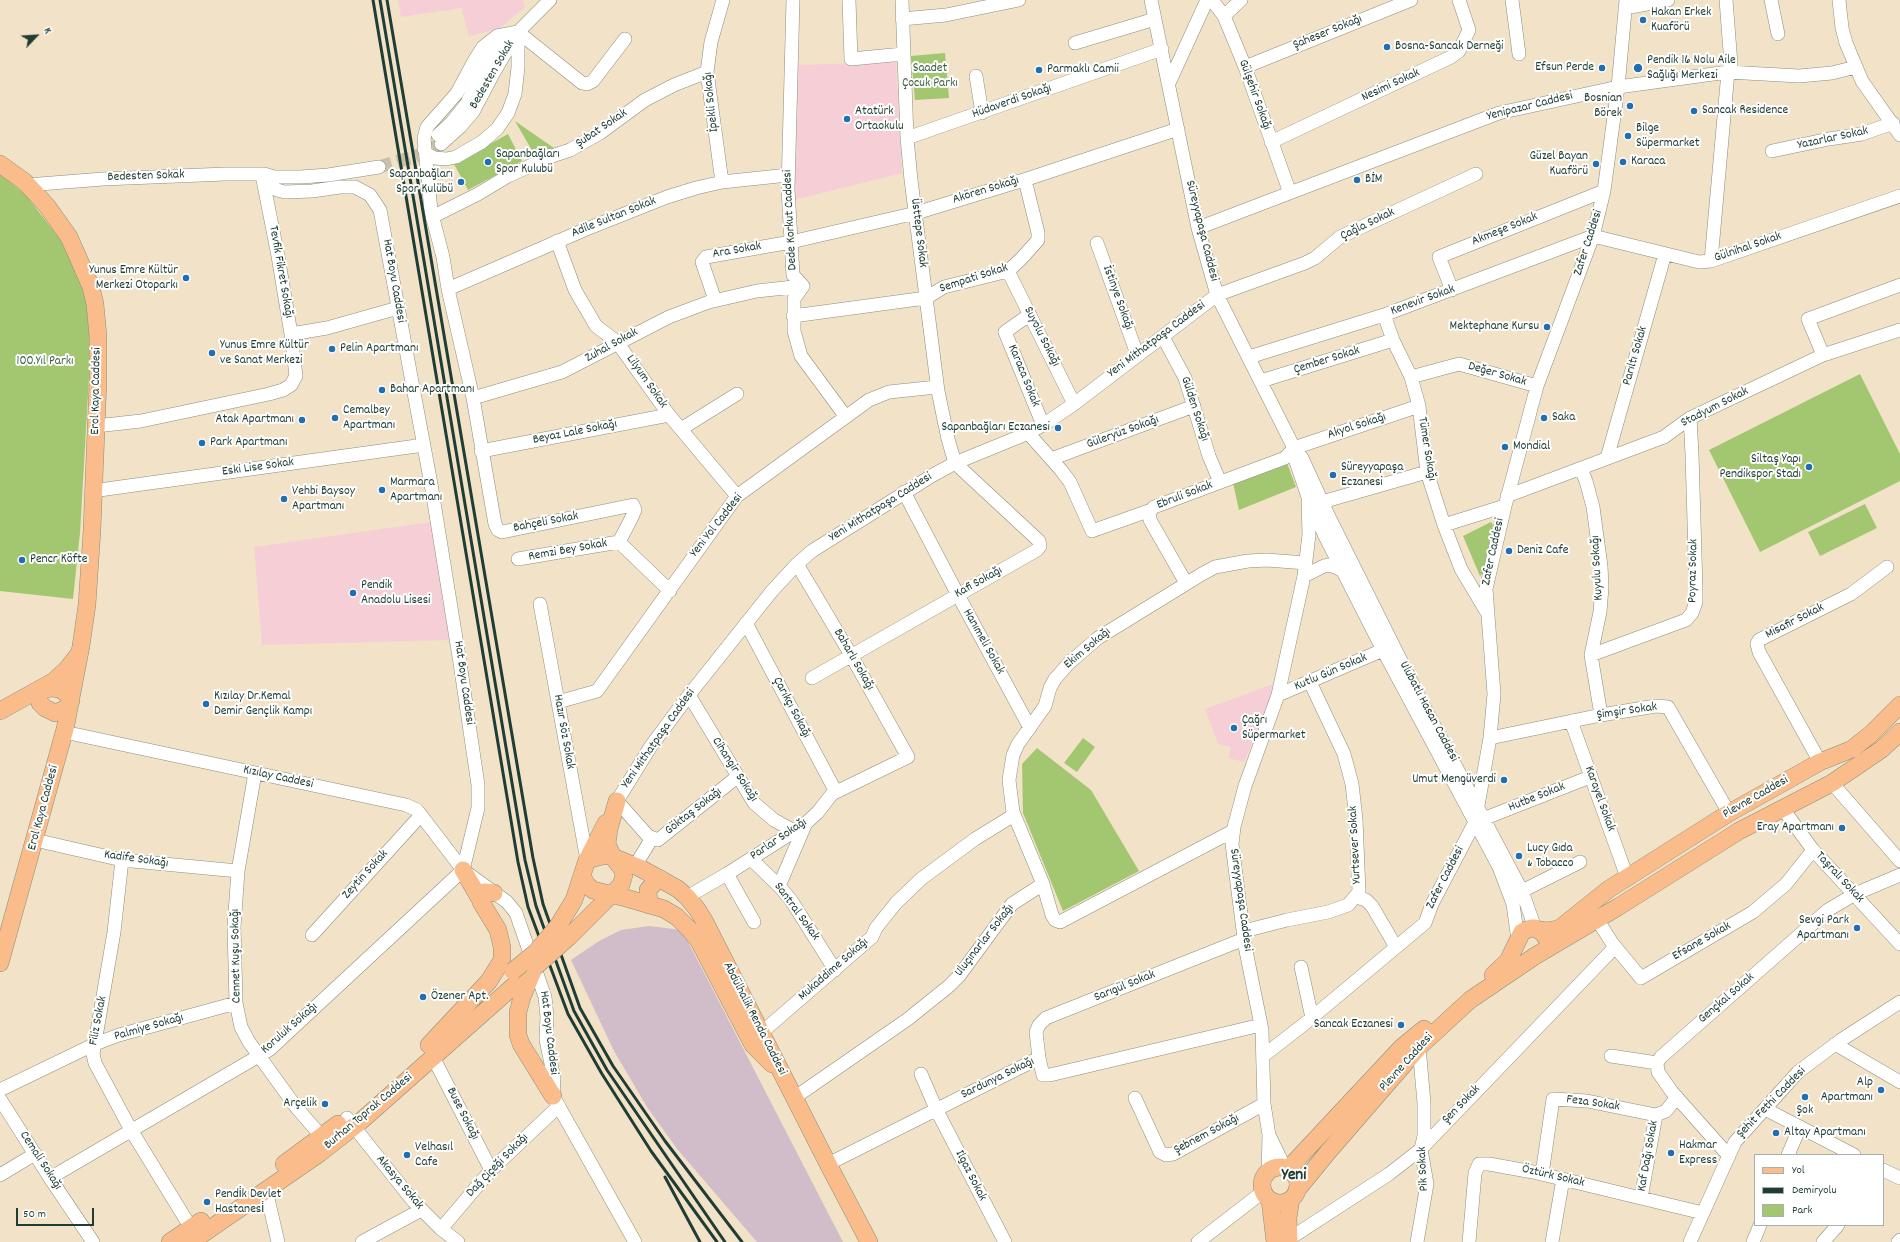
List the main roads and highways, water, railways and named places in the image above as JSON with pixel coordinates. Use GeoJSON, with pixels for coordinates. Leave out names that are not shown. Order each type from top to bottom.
{"type":"FeatureCollection","features":[{"type":"Feature","properties":{"kind":"main road","name":"Erol Kaya Caddesi"},"geometry":{"type":"LineString","coordinates":[[0,164],[27,185],[48,209],[69,238],[91,287],[95,304],[98,336],[98,400],[92,491],[92,530],[87,605],[80,651],[64,732],[35,840],[0,958]]}},
{"type":"Feature","properties":{"kind":"main road","name":"Erol Kaya Caddesi"},"geometry":{"type":"LineString","coordinates":[[0,711],[39,690],[61,675],[80,651]]}},
{"type":"Feature","properties":{"kind":"main road"},"geometry":{"type":"LineString","coordinates":[[51,688],[60,689],[68,695],[71,701],[67,708],[55,714],[49,712],[40,703],[38,696],[39,690],[51,688]]}},
{"type":"Feature","properties":{"kind":"main road","name":"Plevne Caddesi"},"geometry":{"type":"LineString","coordinates":[[1538,929],[1547,932],[1559,928],[1609,889],[1729,813],[1820,762],[1857,745],[1900,705]]}},
{"type":"Feature","properties":{"kind":"main road","name":"Plevne Caddesi"},"geometry":{"type":"LineString","coordinates":[[1294,1195],[1328,1152],[1419,1047],[1470,1000],[1539,954],[1618,907],[1739,831],[1832,783],[1882,749],[1900,732]]}},
{"type":"Feature","properties":{"kind":"main road"},"geometry":{"type":"LineString","coordinates":[[1820,762],[1832,783]]}},
{"type":"Feature","properties":{"kind":"main road"},"geometry":{"type":"LineString","coordinates":[[1778,785],[1776,788],[1776,794],[1783,809]]}},
{"type":"Feature","properties":{"kind":"main road"},"geometry":{"type":"LineString","coordinates":[[556,1101],[521,1044],[518,1035],[517,984],[535,967],[564,931],[602,904],[610,894],[621,885],[624,875],[623,870],[613,857],[607,840],[617,801],[587,860],[564,931]]}},
{"type":"Feature","properties":{"kind":"main road","name":"Abdülhalik Renda Caddesi"},"geometry":{"type":"LineString","coordinates":[[587,860],[602,856],[613,857],[661,879],[687,896],[705,922],[757,1039]]}},
{"type":"Feature","properties":{"kind":"main road"},"geometry":{"type":"LineString","coordinates":[[431,1051],[489,981],[502,960],[502,947],[487,896],[463,870]]}},
{"type":"Feature","properties":{"kind":"main road"},"geometry":{"type":"LineString","coordinates":[[582,876],[586,885],[593,890],[603,894],[610,894]]}},
{"type":"Feature","properties":{"kind":"main road"},"geometry":{"type":"LineString","coordinates":[[650,905],[648,890],[651,885],[661,879]]}},
{"type":"Feature","properties":{"kind":"main road"},"geometry":{"type":"LineString","coordinates":[[1609,889],[1602,903],[1605,906],[1618,907]]}},
{"type":"Feature","properties":{"kind":"main road","name":"Abdülhalik Renda Caddesi"},"geometry":{"type":"LineString","coordinates":[[610,894],[664,909],[677,917],[699,941],[757,1039],[782,1073],[869,1242]]}},
{"type":"Feature","properties":{"kind":"main road"},"geometry":{"type":"LineString","coordinates":[[1531,928],[1538,929],[1546,938],[1546,943],[1539,954],[1530,956],[1523,953],[1518,942],[1522,932],[1531,928]]}},
{"type":"Feature","properties":{"kind":"main road","name":"Burhan Toprak Caddesi"},"geometry":{"type":"LineString","coordinates":[[170,1242],[191,1235],[266,1190],[320,1153],[351,1122],[431,1051],[517,984],[536,952],[564,931]]}},
{"type":"Feature","properties":{"kind":"main road","name":"Plevne Caddesi"},"geometry":{"type":"LineString","coordinates":[[1286,1168],[1402,1047],[1439,1016],[1498,971],[1508,961],[1518,942]]}},
{"type":"Feature","properties":{"kind":"main road","name":"Burhan Toprak Caddesi"},"geometry":{"type":"LineString","coordinates":[[191,1235],[322,1137],[351,1122]]}},
{"type":"Feature","properties":{"kind":"main road"},"geometry":{"type":"LineString","coordinates":[[1286,1168],[1297,1179],[1288,1218],[1285,1241],[1267,1195],[1263,1179],[1268,1173],[1275,1169],[1286,1168]]}},
{"type":"Feature","properties":{"kind":"main road"},"geometry":{"type":"LineString","coordinates":[[1267,1195],[1280,1202],[1286,1202],[1294,1195]]}},
{"type":"Feature","properties":{"kind":"tunnel"},"geometry":{"type":"LineString","coordinates":[[379,167],[416,156],[441,144]]}},
{"type":"Feature","properties":{"kind":"railway"},"geometry":{"type":"LineString","coordinates":[[373,0],[518,862],[528,907],[568,1014],[602,1074],[651,1151],[717,1242]]}},
{"type":"Feature","properties":{"kind":"railway"},"geometry":{"type":"LineString","coordinates":[[380,0],[525,860],[536,906],[574,1011],[607,1070],[725,1242]]}},
{"type":"Feature","properties":{"kind":"railway"},"geometry":{"type":"LineString","coordinates":[[387,0],[533,858],[543,904],[580,1008],[613,1066],[665,1141],[742,1242]]}},
{"type":"Feature","properties":{"kind":"railway"},"geometry":{"type":"LineString","coordinates":[[665,1177],[700,1242]]}},
{"type":"Feature","properties":{"kind":"place","name":"Hakan Erkek Kuaförü"},"geometry":{"type":"Point","coordinates":[1643,20]}},
{"type":"Feature","properties":{"kind":"place","name":"Bosna-Sancak Derneği"},"geometry":{"type":"Point","coordinates":[1387,47]}},
{"type":"Feature","properties":{"kind":"place","name":"Efsun Perde"},"geometry":{"type":"Point","coordinates":[1602,68]}},
{"type":"Feature","properties":{"kind":"place","name":"Pendik 16 Nolu Aile Sağlığı Merkezi"},"geometry":{"type":"Point","coordinates":[1638,68]}},
{"type":"Feature","properties":{"kind":"place","name":"Parmaklı Camii"},"geometry":{"type":"Point","coordinates":[1039,70]}},
{"type":"Feature","properties":{"kind":"place","name":"Bosnian Börek"},"geometry":{"type":"Point","coordinates":[1630,106]}},
{"type":"Feature","properties":{"kind":"place","name":"Sancak Residence"},"geometry":{"type":"Point","coordinates":[1694,111]}},
{"type":"Feature","properties":{"kind":"place","name":"Atatürk Ortaokulu"},"geometry":{"type":"Point","coordinates":[847,119]}},
{"type":"Feature","properties":{"kind":"place","name":"Bilge Süpermarket"},"geometry":{"type":"Point","coordinates":[1628,136]}},
{"type":"Feature","properties":{"kind":"place","name":"Sapanbağları Spor Kulubü"},"geometry":{"type":"Point","coordinates":[488,162]}},
{"type":"Feature","properties":{"kind":"place","name":"Karaca"},"geometry":{"type":"Point","coordinates":[1623,162]}},
{"type":"Feature","properties":{"kind":"place","name":"Güzel Bayan Kuaförü"},"geometry":{"type":"Point","coordinates":[1596,164]}},
{"type":"Feature","properties":{"kind":"place","name":"BİM"},"geometry":{"type":"Point","coordinates":[1357,180]}},
{"type":"Feature","properties":{"kind":"place","name":"Sapanbağları Spor Kulübü"},"geometry":{"type":"Point","coordinates":[461,182]}},
{"type":"Feature","properties":{"kind":"place","name":"Yunus Emre Kültür Merkezi Otoparkı"},"geometry":{"type":"Point","coordinates":[186,278]}},
{"type":"Feature","properties":{"kind":"place","name":"Mektephane Kursu"},"geometry":{"type":"Point","coordinates":[1547,327]}},
{"type":"Feature","properties":{"kind":"place","name":"Pelin Apartmanı"},"geometry":{"type":"Point","coordinates":[332,349]}},
{"type":"Feature","properties":{"kind":"place","name":"Yunus Emre Kültür ve Sanat Merkezi"},"geometry":{"type":"Point","coordinates":[212,353]}},
{"type":"Feature","properties":{"kind":"place","name":"Bahar Apartmanı"},"geometry":{"type":"Point","coordinates":[382,390]}},
{"type":"Feature","properties":{"kind":"place","name":"Cemalbey Apartmanı"},"geometry":{"type":"Point","coordinates":[335,418]}},
{"type":"Feature","properties":{"kind":"place","name":"Saka"},"geometry":{"type":"Point","coordinates":[1544,418]}},
{"type":"Feature","properties":{"kind":"place","name":"Atak Apartmanı"},"geometry":{"type":"Point","coordinates":[302,420]}},
{"type":"Feature","properties":{"kind":"place","name":"Sapanbağları Eczanesi"},"geometry":{"type":"Point","coordinates":[1058,428]}},
{"type":"Feature","properties":{"kind":"place","name":"Park Apartmanı"},"geometry":{"type":"Point","coordinates":[202,443]}},
{"type":"Feature","properties":{"kind":"place","name":"Mondial"},"geometry":{"type":"Point","coordinates":[1505,447]}},
{"type":"Feature","properties":{"kind":"place","name":"Siltaş Yapı Pendikspor Stadı"},"geometry":{"type":"Point","coordinates":[1809,467]}},
{"type":"Feature","properties":{"kind":"place","name":"Süreyyapaşa Eczanesi"},"geometry":{"type":"Point","coordinates":[1333,475]}},
{"type":"Feature","properties":{"kind":"place","name":"Marmara Apartmanı"},"geometry":{"type":"Point","coordinates":[382,490]}},
{"type":"Feature","properties":{"kind":"place","name":"Vehbi Baysoy Apartmanı"},"geometry":{"type":"Point","coordinates":[284,499]}},
{"type":"Feature","properties":{"kind":"place","name":"Deniz Cafe"},"geometry":{"type":"Point","coordinates":[1509,551]}},
{"type":"Feature","properties":{"kind":"place","name":"Pencr Köfte"},"geometry":{"type":"Point","coordinates":[22,560]}},
{"type":"Feature","properties":{"kind":"place","name":"Pendik Anadolu Lisesi"},"geometry":{"type":"Point","coordinates":[353,593]}},
{"type":"Feature","properties":{"kind":"place","name":"Kızılay Dr.Kemal Demir Gençlik Kampı"},"geometry":{"type":"Point","coordinates":[206,704]}},
{"type":"Feature","properties":{"kind":"place","name":"Çağrı Süpermarket"},"geometry":{"type":"Point","coordinates":[1234,728]}},
{"type":"Feature","properties":{"kind":"place","name":"Umut Mengüverdi"},"geometry":{"type":"Point","coordinates":[1504,780]}},
{"type":"Feature","properties":{"kind":"place","name":"Eray Apartmanı"},"geometry":{"type":"Point","coordinates":[1842,828]}},
{"type":"Feature","properties":{"kind":"place","name":"Lucy Gıda & Tobacco"},"geometry":{"type":"Point","coordinates":[1519,856]}},
{"type":"Feature","properties":{"kind":"place","name":"Sevgi Park Apartmanı"},"geometry":{"type":"Point","coordinates":[1857,928]}},
{"type":"Feature","properties":{"kind":"place","name":"Özener Apt."},"geometry":{"type":"Point","coordinates":[423,997]}},
{"type":"Feature","properties":{"kind":"place","name":"Sancak Eczanesi"},"geometry":{"type":"Point","coordinates":[1401,1025]}},
{"type":"Feature","properties":{"kind":"place","name":"Alp Apartmanı"},"geometry":{"type":"Point","coordinates":[1881,1090]}},
{"type":"Feature","properties":{"kind":"place","name":"Şok"},"geometry":{"type":"Point","coordinates":[1805,1097]}},
{"type":"Feature","properties":{"kind":"place","name":"Arçelik"},"geometry":{"type":"Point","coordinates":[325,1104]}},
{"type":"Feature","properties":{"kind":"place","name":"Altay Apartmanı"},"geometry":{"type":"Point","coordinates":[1776,1133]}},
{"type":"Feature","properties":{"kind":"place","name":"Hakmar Express"},"geometry":{"type":"Point","coordinates":[1671,1153]}},
{"type":"Feature","properties":{"kind":"place","name":"Velhasıl Cafe"},"geometry":{"type":"Point","coordinates":[407,1155]}},
{"type":"Feature","properties":{"kind":"place","name":"Pendi̇k Devlet Hastanesi̇"},"geometry":{"type":"Point","coordinates":[207,1202]}},
{"type":"Feature","properties":{"kind":"district","name":"Yeni"},"geometry":{"type":"Point","coordinates":[1294,1177]}},
{"type":"Feature","properties":{"kind":"park label","name":"Saadet Çocuk Parkı"},"geometry":{"type":"Point","coordinates":[930,76]}},
{"type":"Feature","properties":{"kind":"park label","name":"100.Yıl Parkı"},"geometry":{"type":"Point","coordinates":[45,362]}}]}
